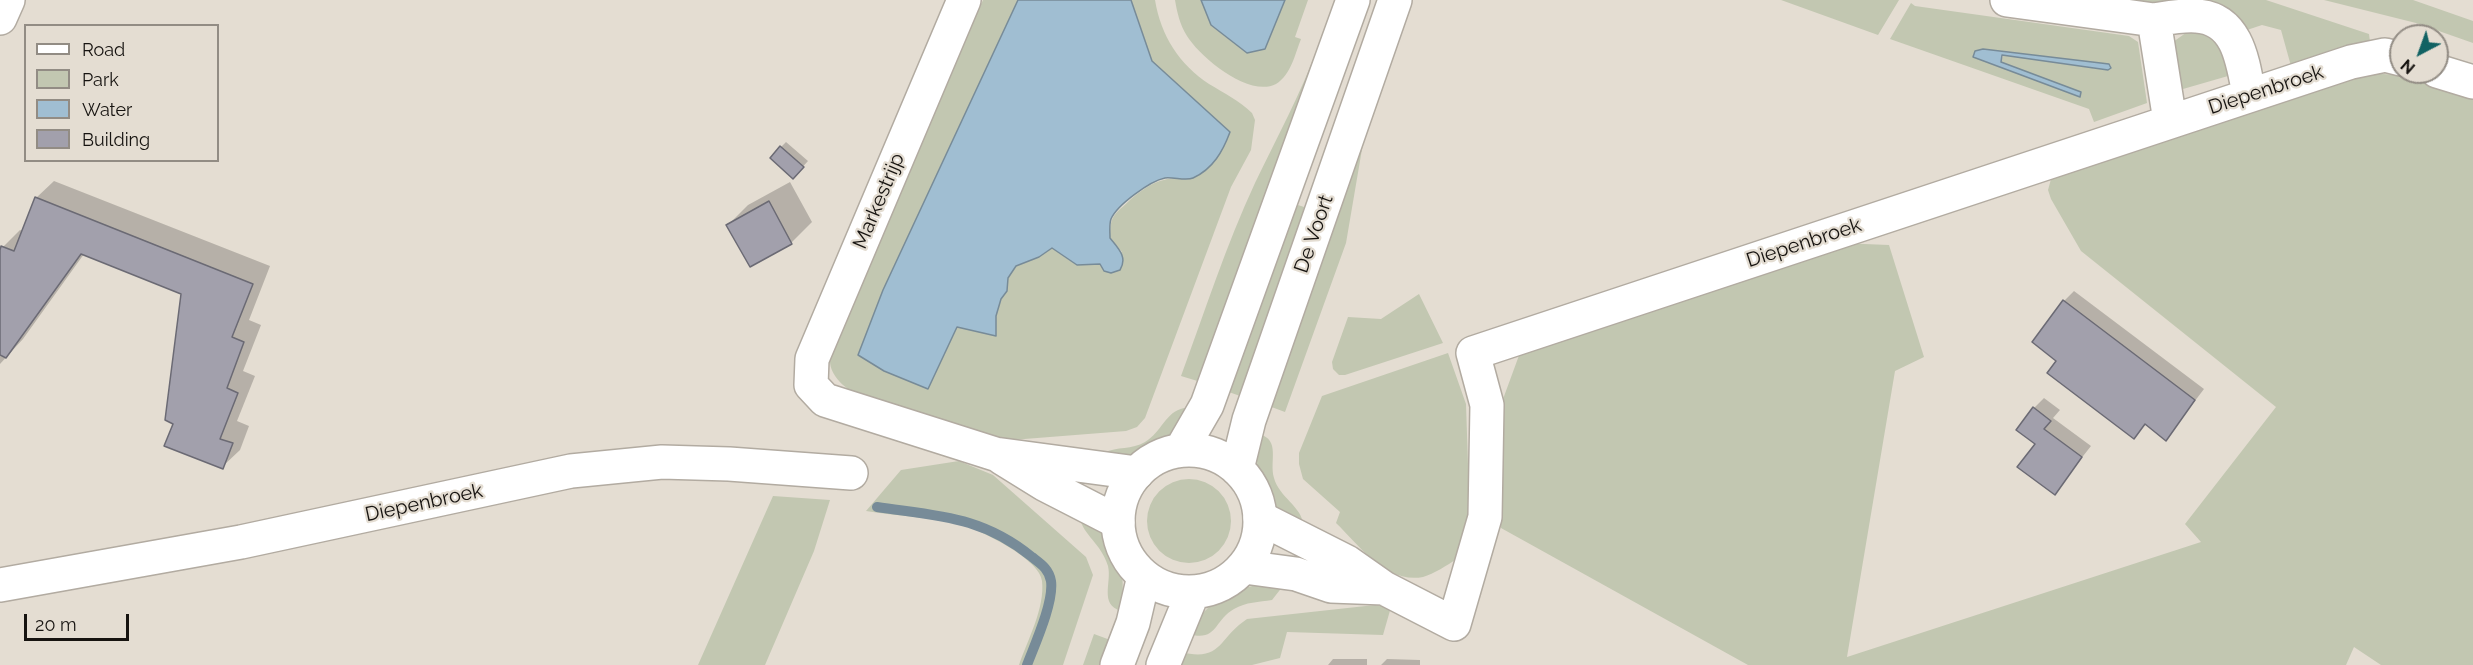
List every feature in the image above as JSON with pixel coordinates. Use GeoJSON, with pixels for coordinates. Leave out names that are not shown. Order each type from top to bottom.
{"type":"FeatureCollection","features":[{"type":"Feature","properties":{"kind":"street"},"geometry":{"type":"LineString","coordinates":[[0,18],[8,0]]}},
{"type":"Feature","properties":{"kind":"street","name":"Markestrijp"},"geometry":{"type":"LineString","coordinates":[[964,0],[812,359],[811,385],[825,400],[995,454]]}},
{"type":"Feature","properties":{"kind":"street"},"geometry":{"type":"LineString","coordinates":[[1181,450],[1207,405],[1353,0]]}},
{"type":"Feature","properties":{"kind":"street","name":"De Voort"},"geometry":{"type":"LineString","coordinates":[[1238,469],[1249,420],[1395,0]]}},
{"type":"Feature","properties":{"kind":"street"},"geometry":{"type":"LineString","coordinates":[[2007,0],[2154,20],[2198,16],[2226,27],[2236,40],[2249,95]]}},
{"type":"Feature","properties":{"kind":"street"},"geometry":{"type":"LineString","coordinates":[[2154,20],[2170,121]]}},
{"type":"Feature","properties":{"kind":"street","name":"Diepenbroek"},"geometry":{"type":"LineString","coordinates":[[1384,588],[1454,624],[1485,518],[1487,405],[1473,353],[2249,95],[2351,62],[2389,56]]}},
{"type":"Feature","properties":{"kind":"street"},"geometry":{"type":"LineString","coordinates":[[2449,74],[2473,82]]}},
{"type":"Feature","properties":{"kind":"street"},"geometry":{"type":"LineString","coordinates":[[1181,450],[1201,451],[1221,457],[1238,469],[1253,492],[1260,518],[1256,544],[1244,567],[1230,580],[1212,588],[1193,592],[1167,589],[1144,576],[1130,561],[1121,542],[1118,522],[1120,504],[1126,487],[1137,473],[1157,457],[1181,450]]}},
{"type":"Feature","properties":{"kind":"street"},"geometry":{"type":"LineString","coordinates":[[995,454],[1137,473]]}},
{"type":"Feature","properties":{"kind":"street"},"geometry":{"type":"LineString","coordinates":[[995,454],[1044,484],[1118,522]]}},
{"type":"Feature","properties":{"kind":"street","name":"Diepenbroek"},"geometry":{"type":"LineString","coordinates":[[0,585],[241,542],[571,471],[662,462],[729,464],[851,473]]}},
{"type":"Feature","properties":{"kind":"street"},"geometry":{"type":"LineString","coordinates":[[1260,518],[1347,562],[1384,588]]}},
{"type":"Feature","properties":{"kind":"street"},"geometry":{"type":"LineString","coordinates":[[1244,567],[1296,574],[1331,586],[1384,588]]}},
{"type":"Feature","properties":{"kind":"street"},"geometry":{"type":"LineString","coordinates":[[1117,665],[1132,623],[1144,576]]}},
{"type":"Feature","properties":{"kind":"street"},"geometry":{"type":"LineString","coordinates":[[1163,665],[1193,592]]}},
{"type":"Feature","properties":{"kind":"green space"},"geometry":{"type":"Polygon","coordinates":[[[983,0],[1018,0],[883,290],[858,355],[884,371],[928,389],[957,327],[996,336],[996,316],[1001,298],[1007,291],[1008,278],[1016,266],[1039,257],[1052,248],[1077,265],[1100,264],[1122,252],[1110,238],[1112,219],[1121,208],[1139,193],[1159,181],[1192,178],[1230,132],[1152,61],[1131,0],[1155,0],[1162,26],[1180,58],[1198,76],[1252,113],[1255,120],[1251,150],[1231,187],[1145,418],[1137,427],[1126,431],[999,441],[848,389],[834,374],[830,364],[831,344],[983,0]]]}},
{"type":"Feature","properties":{"kind":"green space"},"geometry":{"type":"Polygon","coordinates":[[[1175,0],[1201,0],[1211,25],[1247,53],[1265,49],[1285,0],[1308,0],[1295,37],[1301,39],[1292,64],[1276,84],[1265,87],[1239,81],[1214,64],[1193,45],[1182,27],[1175,0]]]}},
{"type":"Feature","properties":{"kind":"green space"},"geometry":{"type":"Polygon","coordinates":[[[1781,0],[1899,0],[1878,35],[1781,0]]]}},
{"type":"Feature","properties":{"kind":"green space"},"geometry":{"type":"Polygon","coordinates":[[[2126,0],[2266,0],[2369,34],[2370,42],[2291,66],[2281,30],[2262,25],[2247,30],[2227,9],[2198,1],[2170,8],[2126,0]]]}},
{"type":"Feature","properties":{"kind":"green space"},"geometry":{"type":"Polygon","coordinates":[[[2324,0],[2413,0],[2473,21],[2473,43],[2449,35],[2449,24],[2416,23],[2324,0]]]}},
{"type":"Feature","properties":{"kind":"green space"},"geometry":{"type":"Polygon","coordinates":[[[1911,3],[1915,6],[2129,36],[2138,42],[2147,103],[2094,122],[2089,109],[1890,39],[1911,3]],[[1983,49],[1973,54],[1973,57],[2080,97],[2081,92],[2001,62],[2003,55],[2107,70],[2111,66],[1983,49]]]}},
{"type":"Feature","properties":{"kind":"green space"},"geometry":{"type":"Polygon","coordinates":[[[2190,30],[2211,31],[2232,65],[2228,76],[2183,89],[2175,82],[2173,42],[2190,30]]]}},
{"type":"Feature","properties":{"kind":"green space"},"geometry":{"type":"Polygon","coordinates":[[[1318,46],[1321,47],[1204,383],[1181,376],[1235,230],[1318,46]]]}},
{"type":"Feature","properties":{"kind":"green space"},"geometry":{"type":"Polygon","coordinates":[[[2389,74],[2389,84],[2436,84],[2473,97],[2473,665],[2381,665],[2354,647],[2346,665],[1748,665],[1501,528],[1499,410],[1521,350],[1839,243],[1889,245],[1924,357],[1895,371],[1847,657],[2201,542],[2185,524],[2276,407],[2081,251],[2051,199],[2048,190],[2053,172],[2345,77],[2389,74]]]}},
{"type":"Feature","properties":{"kind":"green space"},"geometry":{"type":"Polygon","coordinates":[[[1368,114],[1346,243],[1285,412],[1266,405],[1368,114]]]}},
{"type":"Feature","properties":{"kind":"green space"},"geometry":{"type":"Polygon","coordinates":[[[1298,205],[1304,207],[1302,223],[1246,398],[1223,390],[1288,220],[1298,205]]]}},
{"type":"Feature","properties":{"kind":"green space"},"geometry":{"type":"Polygon","coordinates":[[[1419,294],[1443,343],[1345,375],[1339,375],[1333,369],[1332,362],[1348,317],[1381,319],[1419,294]]]}},
{"type":"Feature","properties":{"kind":"green space"},"geometry":{"type":"Polygon","coordinates":[[[1448,353],[1466,404],[1470,523],[1457,559],[1427,576],[1410,578],[1397,575],[1375,561],[1336,523],[1340,512],[1303,479],[1299,453],[1322,396],[1448,353]]]}},
{"type":"Feature","properties":{"kind":"green space"},"geometry":{"type":"Polygon","coordinates":[[[1184,408],[1193,411],[1175,434],[1154,451],[1132,458],[1104,453],[1145,442],[1172,414],[1184,408]]]}},
{"type":"Feature","properties":{"kind":"green space"},"geometry":{"type":"Polygon","coordinates":[[[1259,434],[1270,441],[1273,452],[1274,478],[1280,491],[1299,512],[1303,524],[1274,508],[1268,501],[1258,473],[1259,434]]]}},
{"type":"Feature","properties":{"kind":"green space"},"geometry":{"type":"Polygon","coordinates":[[[959,461],[993,475],[1086,557],[1093,575],[1063,665],[1019,665],[1038,613],[1042,591],[1039,573],[1021,555],[995,539],[962,525],[866,511],[901,470],[959,461]]]}},
{"type":"Feature","properties":{"kind":"green space"},"geometry":{"type":"Polygon","coordinates":[[[1189,479],[1205,482],[1224,498],[1231,521],[1228,537],[1212,556],[1189,563],[1173,560],[1154,544],[1147,521],[1150,505],[1166,486],[1189,479]]]}},
{"type":"Feature","properties":{"kind":"green space"},"geometry":{"type":"Polygon","coordinates":[[[773,496],[830,500],[814,551],[765,665],[698,665],[773,496]]]}},
{"type":"Feature","properties":{"kind":"green space"},"geometry":{"type":"Polygon","coordinates":[[[1080,518],[1101,530],[1114,547],[1121,568],[1123,590],[1121,611],[1110,603],[1108,566],[1080,518]]]}},
{"type":"Feature","properties":{"kind":"green space"},"geometry":{"type":"Polygon","coordinates":[[[1257,585],[1283,586],[1272,600],[1234,609],[1210,633],[1198,636],[1188,634],[1201,615],[1216,601],[1235,591],[1257,585]]]}},
{"type":"Feature","properties":{"kind":"green space"},"geometry":{"type":"Polygon","coordinates":[[[1375,605],[1391,607],[1383,635],[1287,632],[1280,658],[1252,665],[1175,665],[1180,652],[1204,654],[1212,651],[1247,619],[1375,605]]]}},
{"type":"Feature","properties":{"kind":"green space"},"geometry":{"type":"Polygon","coordinates":[[[1094,634],[1113,641],[1105,665],[1083,665],[1094,634]]]}},
{"type":"Feature","properties":{"kind":"water"},"geometry":{"type":"Polygon","coordinates":[[[1018,0],[1131,0],[1152,61],[1230,132],[1216,159],[1206,170],[1190,179],[1165,178],[1159,180],[1135,194],[1114,213],[1110,221],[1110,238],[1122,257],[1120,270],[1111,273],[1104,271],[1100,264],[1077,265],[1052,248],[1039,257],[1016,266],[1008,278],[1007,291],[1001,299],[996,316],[996,336],[957,327],[928,389],[884,371],[858,355],[883,290],[1018,0]]]}},
{"type":"Feature","properties":{"kind":"water"},"geometry":{"type":"Polygon","coordinates":[[[1201,0],[1285,0],[1265,49],[1247,53],[1211,25],[1201,0]]]}},
{"type":"Feature","properties":{"kind":"water"},"geometry":{"type":"Polygon","coordinates":[[[1983,49],[2109,64],[2111,68],[2108,70],[2002,55],[2001,62],[2081,92],[2080,97],[1973,57],[1975,51],[1983,49]]]}},
{"type":"Feature","properties":{"kind":"building"},"geometry":{"type":"Polygon","coordinates":[[[780,146],[804,167],[793,179],[770,158],[780,146]]]}},
{"type":"Feature","properties":{"kind":"building"},"geometry":{"type":"Polygon","coordinates":[[[35,197],[253,284],[232,337],[244,342],[227,388],[238,393],[220,439],[233,443],[223,469],[164,446],[173,424],[165,420],[181,294],[81,254],[6,358],[0,355],[0,250],[1,246],[14,251],[35,197]]]}},
{"type":"Feature","properties":{"kind":"building"},"geometry":{"type":"Polygon","coordinates":[[[769,201],[792,244],[750,267],[726,225],[769,201]]]}},
{"type":"Feature","properties":{"kind":"building"},"geometry":{"type":"Polygon","coordinates":[[[2063,300],[2195,400],[2166,441],[2145,424],[2134,439],[2047,373],[2056,361],[2032,342],[2063,300]]]}},
{"type":"Feature","properties":{"kind":"building"},"geometry":{"type":"Polygon","coordinates":[[[2033,407],[2051,421],[2044,429],[2082,457],[2055,495],[2017,467],[2035,444],[2016,430],[2033,407]]]}},
{"type":"Feature","properties":{"kind":"waterway"},"geometry":{"type":"LineString","coordinates":[[877,507],[940,516],[977,526],[1013,543],[1044,567],[1051,581],[1050,600],[1027,665]]}}]}
